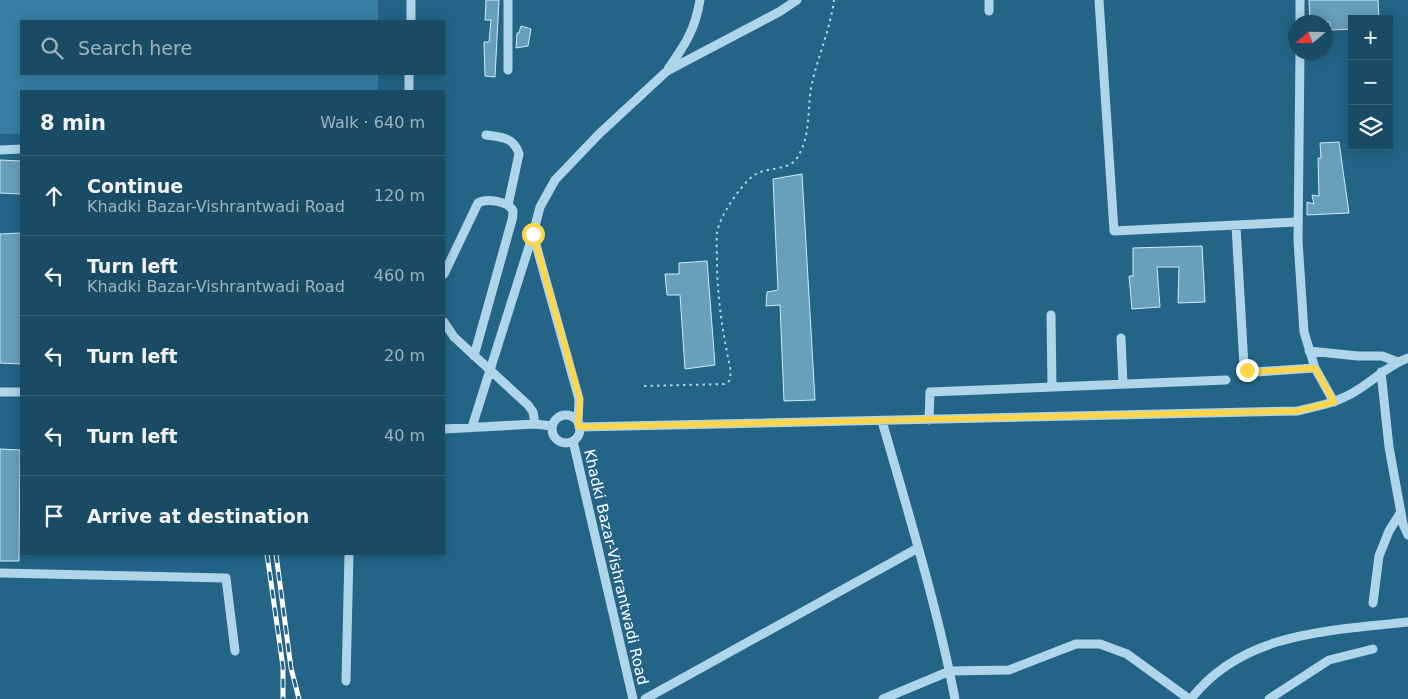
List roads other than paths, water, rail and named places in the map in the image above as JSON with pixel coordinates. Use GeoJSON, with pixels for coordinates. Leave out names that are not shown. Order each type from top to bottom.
{"type":"FeatureCollection","features":[{"type":"Feature","properties":{"kind":"street"},"geometry":{"type":"LineString","coordinates":[[411,0],[411,20]]}},
{"type":"Feature","properties":{"kind":"street"},"geometry":{"type":"LineString","coordinates":[[508,0],[508,70]]}},
{"type":"Feature","properties":{"kind":"street"},"geometry":{"type":"LineString","coordinates":[[472,427],[540,207],[555,180],[599,134],[667,71],[688,41],[698,17],[700,0]]}},
{"type":"Feature","properties":{"kind":"street"},"geometry":{"type":"LineString","coordinates":[[667,71],[779,12],[797,0]]}},
{"type":"Feature","properties":{"kind":"street"},"geometry":{"type":"LineString","coordinates":[[989,0],[989,10]]}},
{"type":"Feature","properties":{"kind":"street"},"geometry":{"type":"LineString","coordinates":[[1099,0],[1114,231],[1298,222]]}},
{"type":"Feature","properties":{"kind":"street"},"geometry":{"type":"LineString","coordinates":[[1300,0],[1300,15]]}},
{"type":"Feature","properties":{"kind":"street"},"geometry":{"type":"LineString","coordinates":[[1300,60],[1298,222],[1304,332],[1315,368],[1334,402]]}},
{"type":"Feature","properties":{"kind":"street"},"geometry":{"type":"LineString","coordinates":[[409,90],[410,75]]}},
{"type":"Feature","properties":{"kind":"street"},"geometry":{"type":"LineString","coordinates":[[486,135],[504,138],[511,141],[517,147],[519,154],[508,205]]}},
{"type":"Feature","properties":{"kind":"street"},"geometry":{"type":"LineString","coordinates":[[0,150],[20,149]]}},
{"type":"Feature","properties":{"kind":"street"},"geometry":{"type":"LineString","coordinates":[[445,272],[478,203],[483,200],[489,200],[508,205],[512,211],[512,220],[474,356]]}},
{"type":"Feature","properties":{"kind":"street"},"geometry":{"type":"LineString","coordinates":[[1236,226],[1244,366],[1247,370],[1255,372],[1315,368]]}},
{"type":"Feature","properties":{"kind":"street"},"geometry":{"type":"LineString","coordinates":[[533,234],[580,399],[579,433],[573,441],[562,443],[552,431],[555,421],[564,415],[574,418],[579,425]]}},
{"type":"Feature","properties":{"kind":"street"},"geometry":{"type":"LineString","coordinates":[[1051,315],[1052,387]]}},
{"type":"Feature","properties":{"kind":"street"},"geometry":{"type":"LineString","coordinates":[[445,324],[454,338],[528,405],[533,412],[535,424]]}},
{"type":"Feature","properties":{"kind":"street"},"geometry":{"type":"LineString","coordinates":[[1121,338],[1123,384]]}},
{"type":"Feature","properties":{"kind":"street"},"geometry":{"type":"LineString","coordinates":[[1309,351],[1358,356],[1382,356],[1398,362]]}},
{"type":"Feature","properties":{"kind":"street","name":"Khadki Bazar-Vishrantwadi Road"},"geometry":{"type":"LineString","coordinates":[[579,425],[882,421],[1297,411],[1334,402],[1359,390],[1381,372],[1408,358]]}},
{"type":"Feature","properties":{"kind":"street"},"geometry":{"type":"LineString","coordinates":[[1381,372],[1389,447],[1403,524],[1408,535]]}},
{"type":"Feature","properties":{"kind":"street"},"geometry":{"type":"LineString","coordinates":[[929,420],[930,392],[1226,380]]}},
{"type":"Feature","properties":{"kind":"street"},"geometry":{"type":"LineString","coordinates":[[0,392],[20,392]]}},
{"type":"Feature","properties":{"kind":"street"},"geometry":{"type":"LineString","coordinates":[[882,421],[918,548],[950,671],[955,699]]}},
{"type":"Feature","properties":{"kind":"street"},"geometry":{"type":"LineString","coordinates":[[445,429],[535,424],[552,426]]}},
{"type":"Feature","properties":{"kind":"street","name":"Khadki Bazar-Vishrantwadi Road"},"geometry":{"type":"LineString","coordinates":[[573,441],[633,699]]}},
{"type":"Feature","properties":{"kind":"street"},"geometry":{"type":"LineString","coordinates":[[1373,603],[1379,556],[1389,531],[1401,512]]}},
{"type":"Feature","properties":{"kind":"street"},"geometry":{"type":"LineString","coordinates":[[645,699],[918,548]]}},
{"type":"Feature","properties":{"kind":"street"},"geometry":{"type":"LineString","coordinates":[[346,681],[349,555]]}},
{"type":"Feature","properties":{"kind":"street"},"geometry":{"type":"LineString","coordinates":[[0,573],[226,578],[235,651]]}},
{"type":"Feature","properties":{"kind":"street"},"geometry":{"type":"LineString","coordinates":[[883,699],[950,671],[1009,670],[1076,644],[1100,644],[1127,654],[1190,699],[1214,674],[1237,657],[1260,648],[1295,636],[1408,622]]}},
{"type":"Feature","properties":{"kind":"street"},"geometry":{"type":"LineString","coordinates":[[1269,699],[1330,660],[1373,649]]}},
{"type":"Feature","properties":{"kind":"railway"},"geometry":{"type":"LineString","coordinates":[[267,555],[283,667],[283,699]]}},
{"type":"Feature","properties":{"kind":"railway"},"geometry":{"type":"LineString","coordinates":[[276,555],[291,668],[299,699]]}}]}
